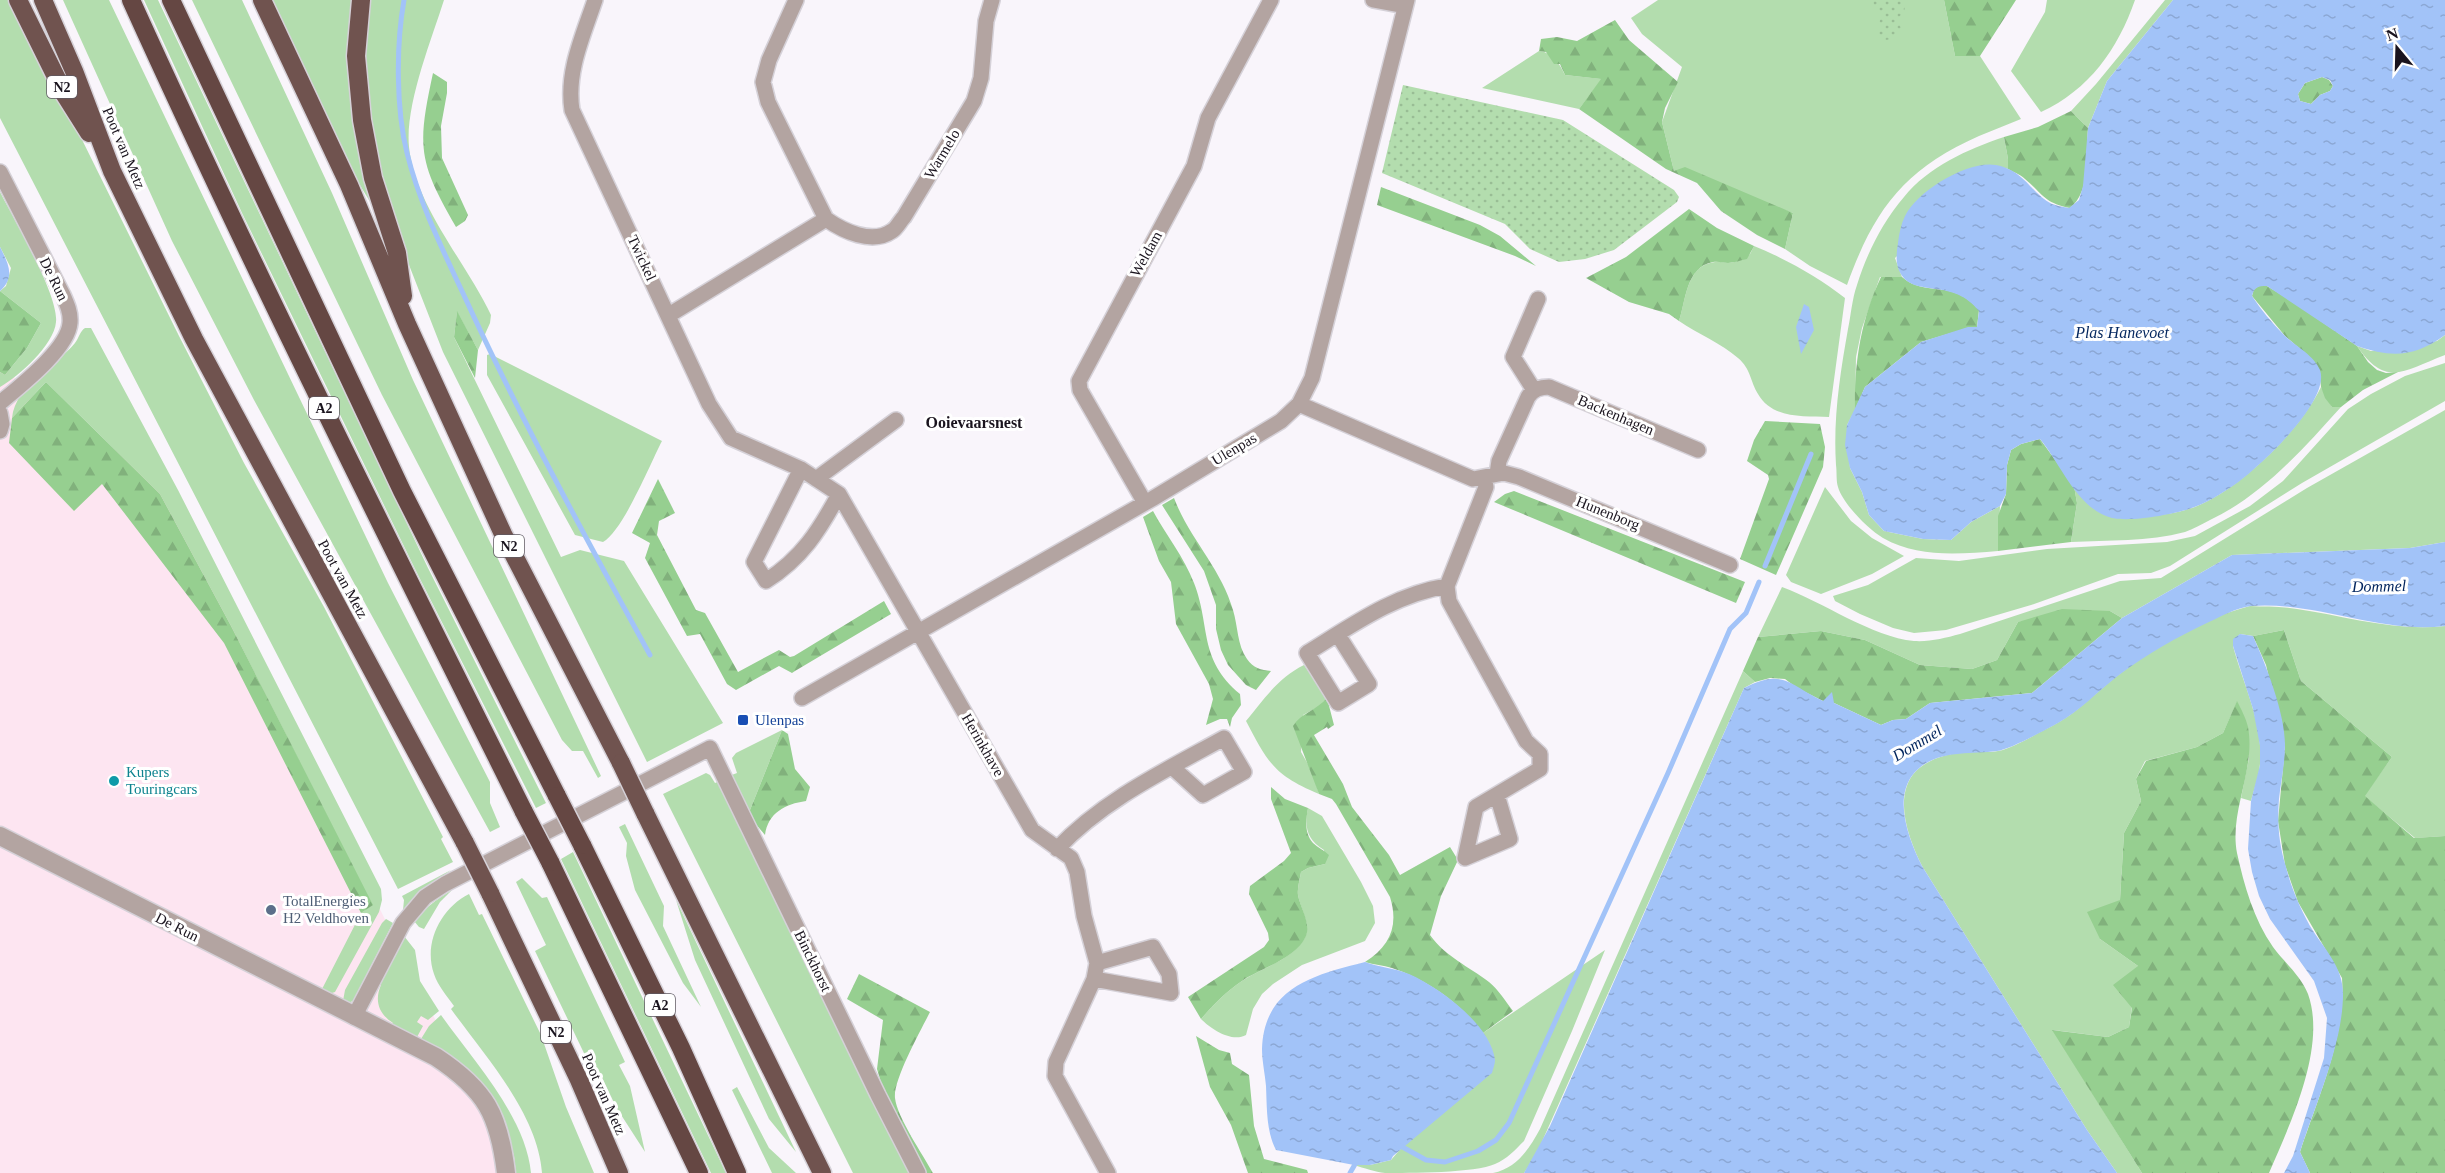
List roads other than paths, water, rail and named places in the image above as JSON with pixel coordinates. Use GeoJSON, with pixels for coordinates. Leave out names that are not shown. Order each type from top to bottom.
{"type":"FeatureCollection","features":[{"type":"Feature","properties":{"kind":"highway","name":"N2"},"geometry":{"type":"LineString","coordinates":[[18,0],[66,94],[112,171]]}},
{"type":"Feature","properties":{"kind":"highway","name":"Poot van Metz"},"geometry":{"type":"LineString","coordinates":[[43,0],[74,72],[112,171],[194,339],[465,843],[579,1080],[619,1173]]}},
{"type":"Feature","properties":{"kind":"highway","name":"A2"},"geometry":{"type":"LineString","coordinates":[[131,0],[236,227],[406,577],[550,862],[699,1173]]}},
{"type":"Feature","properties":{"kind":"highway","name":"A2"},"geometry":{"type":"LineString","coordinates":[[171,0],[402,491],[582,845],[681,1048],[737,1171]]}},
{"type":"Feature","properties":{"kind":"highway","name":"N2"},"geometry":{"type":"LineString","coordinates":[[262,0],[349,185],[407,324],[502,534],[621,763],[822,1173]]}},
{"type":"Feature","properties":{"kind":"highway","name":"N2"},"geometry":{"type":"LineString","coordinates":[[361,0],[357,56],[362,120],[373,178],[397,253],[407,324]]}},
{"type":"Feature","properties":{"kind":"street","name":"Twickel"},"geometry":{"type":"LineString","coordinates":[[595,0],[570,77],[569,93],[572,110],[709,404],[731,438],[801,469],[839,494],[918,632]]}},
{"type":"Feature","properties":{"kind":"street"},"geometry":{"type":"LineString","coordinates":[[669,315],[825,219],[768,102],[763,82],[769,60],[796,0]]}},
{"type":"Feature","properties":{"kind":"street","name":"Warmelo"},"geometry":{"type":"LineString","coordinates":[[825,219],[841,230],[878,238],[893,231],[975,101],[981,78],[986,21],[992,0]]}},
{"type":"Feature","properties":{"kind":"street","name":"Weldam"},"geometry":{"type":"LineString","coordinates":[[1145,503],[1080,390],[1079,381],[1194,166],[1208,118],[1271,0]]}},
{"type":"Feature","properties":{"kind":"street"},"geometry":{"type":"LineString","coordinates":[[1373,0],[1406,3]]}},
{"type":"Feature","properties":{"kind":"street","name":"Ulenpas"},"geometry":{"type":"LineString","coordinates":[[802,698],[1145,503],[1281,421],[1299,404],[1312,378],[1406,3]]}},
{"type":"Feature","properties":{"kind":"street","name":"De Run"},"geometry":{"type":"LineString","coordinates":[[0,172],[63,295],[70,321],[68,332],[61,344],[0,403]]}},
{"type":"Feature","properties":{"kind":"street"},"geometry":{"type":"LineString","coordinates":[[1497,795],[1540,769],[1540,754],[1527,741],[1449,601],[1447,586],[1490,476],[1526,401],[1534,390],[1513,357],[1538,299]]}},
{"type":"Feature","properties":{"kind":"street","name":"Backenhagen"},"geometry":{"type":"LineString","coordinates":[[1534,390],[1549,387],[1698,450]]}},
{"type":"Feature","properties":{"kind":"street","name":"Hunenborg"},"geometry":{"type":"LineString","coordinates":[[1299,404],[1473,479],[1504,473],[1519,477],[1730,565]]}},
{"type":"Feature","properties":{"kind":"street"},"geometry":{"type":"LineString","coordinates":[[0,413],[3,424],[0,431]]}},
{"type":"Feature","properties":{"kind":"street"},"geometry":{"type":"LineString","coordinates":[[816,479],[896,420]]}},
{"type":"Feature","properties":{"kind":"street"},"geometry":{"type":"LineString","coordinates":[[801,469],[754,562],[766,581],[788,567],[818,532],[839,494]]}},
{"type":"Feature","properties":{"kind":"street"},"geometry":{"type":"LineString","coordinates":[[1338,635],[1369,684],[1338,703],[1307,653],[1385,606],[1427,589],[1447,586]]}},
{"type":"Feature","properties":{"kind":"street","name":"Herinkhave"},"geometry":{"type":"LineString","coordinates":[[918,632],[1032,830],[1071,858],[1077,872],[1095,971],[1056,1062],[1055,1076],[1108,1173]]}},
{"type":"Feature","properties":{"kind":"street","name":"Binckhorst"},"geometry":{"type":"LineString","coordinates":[[354,1017],[403,923],[425,897],[457,878],[710,748],[918,1173]]}},
{"type":"Feature","properties":{"kind":"street"},"geometry":{"type":"LineString","coordinates":[[1057,849],[1075,830],[1097,813],[1172,766]]}},
{"type":"Feature","properties":{"kind":"street","name":"De Run"},"geometry":{"type":"LineString","coordinates":[[0,836],[436,1057],[454,1069],[481,1096],[496,1123],[502,1140],[506,1173]]}},
{"type":"Feature","properties":{"kind":"water","name":"Plas Hanevoet"},"geometry":{"type":"Polygon","coordinates":[[[2173,0],[2445,0],[2445,335],[2424,348],[2403,353],[2392,354],[2370,350],[2357,346],[2267,286],[2259,287],[2255,289],[2252,296],[2288,339],[2317,365],[2320,370],[2321,383],[2305,415],[2291,432],[2261,463],[2226,491],[2189,509],[2161,516],[2112,518],[2100,513],[2079,496],[2040,439],[2021,444],[2011,450],[2007,465],[2006,494],[2000,506],[1971,522],[1951,540],[1923,539],[1884,531],[1869,515],[1862,492],[1850,468],[1845,445],[1847,425],[1865,387],[1921,342],[1968,327],[1977,327],[1979,311],[1959,295],[1918,286],[1903,277],[1897,265],[1902,222],[1911,206],[1944,179],[1972,167],[1985,165],[1996,165],[2014,172],[2054,205],[2069,208],[2079,200],[2083,186],[2088,128],[2107,81],[2173,0]],[[2322,77],[2305,83],[2298,94],[2300,101],[2311,104],[2320,95],[2330,91],[2333,86],[2330,80],[2322,77]]]}},
{"type":"Feature","properties":{"kind":"water"},"geometry":{"type":"Polygon","coordinates":[[[0,247],[8,264],[9,275],[5,286],[0,291],[0,247]]]}},
{"type":"Feature","properties":{"kind":"water"},"geometry":{"type":"Polygon","coordinates":[[[1804,304],[1809,307],[1814,330],[1801,354],[1796,327],[1804,304]]]}},
{"type":"Feature","properties":{"kind":"water","name":"Dommel"},"geometry":{"type":"Polygon","coordinates":[[[2445,542],[2445,626],[2396,626],[2300,608],[2251,606],[2240,608],[2151,653],[2119,675],[2074,713],[2036,735],[2003,750],[1943,756],[1924,765],[1908,782],[1904,806],[1905,819],[1912,844],[1922,866],[2087,1130],[2117,1173],[1524,1173],[1550,1126],[1744,688],[1768,679],[1777,679],[1793,684],[1823,701],[1832,692],[1834,703],[1881,725],[1893,720],[1906,719],[1930,703],[2032,693],[2122,618],[2232,555],[2410,548],[2445,542]]]}},
{"type":"Feature","properties":{"kind":"water"},"geometry":{"type":"Polygon","coordinates":[[[2240,634],[2253,636],[2269,675],[2282,719],[2285,752],[2278,825],[2288,875],[2303,912],[2332,958],[2342,984],[2342,1013],[2333,1054],[2300,1152],[2310,1173],[2284,1173],[2293,1156],[2324,1058],[2327,1018],[2314,981],[2270,919],[2259,896],[2252,872],[2248,849],[2251,801],[2260,765],[2260,746],[2253,709],[2233,646],[2233,639],[2240,634]]]}},
{"type":"Feature","properties":{"kind":"water"},"geometry":{"type":"Polygon","coordinates":[[[1365,962],[1409,974],[1435,988],[1462,1009],[1484,1034],[1491,1047],[1495,1060],[1492,1073],[1391,1160],[1370,1165],[1354,1165],[1276,1150],[1269,1127],[1262,1054],[1265,1028],[1272,1011],[1295,987],[1328,972],[1365,962]]]}},
{"type":"Feature","properties":{"kind":"waterway"},"geometry":{"type":"LineString","coordinates":[[404,0],[401,18],[399,97],[403,136],[420,195],[446,257],[516,403],[650,655]]}},
{"type":"Feature","properties":{"kind":"waterway"},"geometry":{"type":"LineString","coordinates":[[1765,566],[1811,454]]}},
{"type":"Feature","properties":{"kind":"waterway"},"geometry":{"type":"LineString","coordinates":[[1397,1144],[1426,1160],[1445,1162],[1478,1151],[1496,1140],[1509,1123],[1668,773],[1730,629],[1746,613],[1759,582]]}},
{"type":"Feature","properties":{"kind":"waterway"},"geometry":{"type":"LineString","coordinates":[[1350,1173],[1358,1159]]}},
{"type":"Feature","properties":{"kind":"place","name":"Ulenpas"},"geometry":{"type":"Point","coordinates":[743,720]}},
{"type":"Feature","properties":{"kind":"place","name":"Kupers Touringcars"},"geometry":{"type":"Point","coordinates":[114,781]}},
{"type":"Feature","properties":{"kind":"place","name":"TotalEnergies H2 Veldhoven"},"geometry":{"type":"Point","coordinates":[271,910]}},
{"type":"Feature","properties":{"kind":"district","name":"Ooievaarsnest"},"geometry":{"type":"Point","coordinates":[974,422]}}]}
